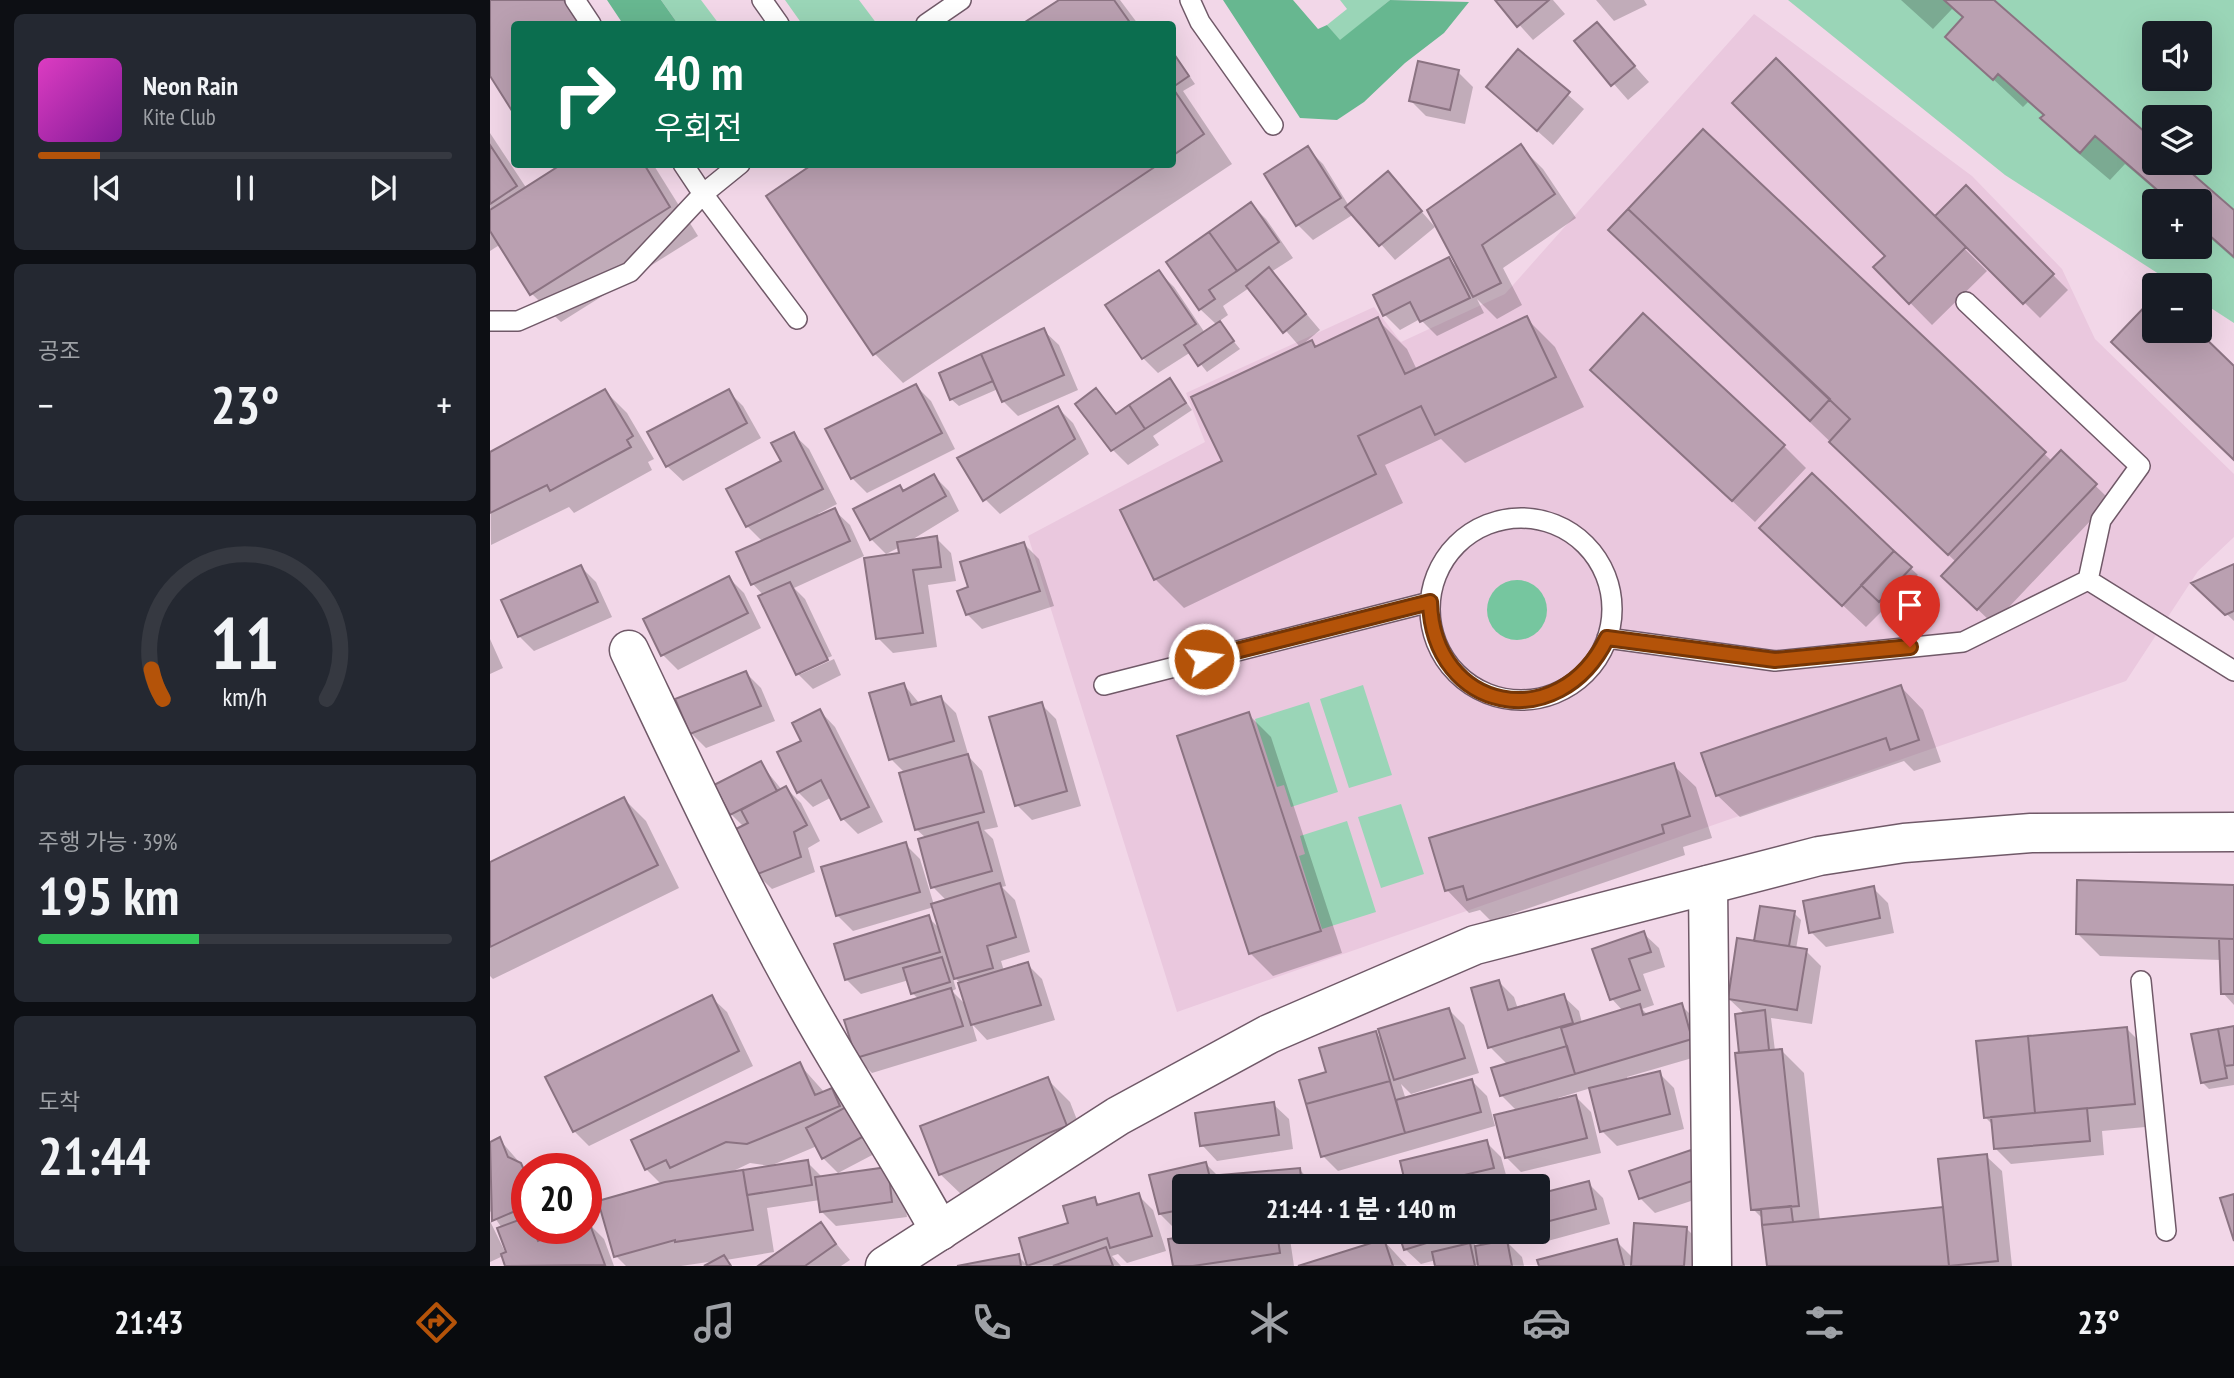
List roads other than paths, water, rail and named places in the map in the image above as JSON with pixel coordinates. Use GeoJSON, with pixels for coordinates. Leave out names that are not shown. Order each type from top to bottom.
{"type":"FeatureCollection","features":[{"type":"Feature","properties":{"kind":"street"},"geometry":{"type":"LineString","coordinates":[[629,650],[725,849],[806,1002],[895,1148],[940,1231]]}},
{"type":"Feature","properties":{"kind":"street"},"geometry":{"type":"LineString","coordinates":[[885,1266],[1118,1116],[1269,1034],[1475,945],[1819,856],[1904,843],[2031,833],[2234,832]]}},
{"type":"Feature","properties":{"kind":"street"},"geometry":{"type":"LineString","coordinates":[[1708,885],[1712,1266]]}},
{"type":"Feature","properties":{"kind":"lane"},"geometry":{"type":"LineString","coordinates":[[575,0],[589,21]]}},
{"type":"Feature","properties":{"kind":"lane"},"geometry":{"type":"LineString","coordinates":[[762,0],[777,21]]}},
{"type":"Feature","properties":{"kind":"lane"},"geometry":{"type":"LineString","coordinates":[[930,21],[961,0]]}},
{"type":"Feature","properties":{"kind":"lane"},"geometry":{"type":"LineString","coordinates":[[1190,0],[1200,22],[1273,125]]}},
{"type":"Feature","properties":{"kind":"lane"},"geometry":{"type":"LineString","coordinates":[[686,168],[702,194],[797,319]]}},
{"type":"Feature","properties":{"kind":"lane"},"geometry":{"type":"LineString","coordinates":[[490,321],[518,321],[630,272],[702,194],[735,168]]}},
{"type":"Feature","properties":{"kind":"lane"},"geometry":{"type":"LineString","coordinates":[[1966,302],[2140,466],[2101,520],[2088,580]]}},
{"type":"Feature","properties":{"kind":"lane"},"geometry":{"type":"LineString","coordinates":[[1506,520],[1539,521],[1560,527],[1578,539],[1594,555],[1611,595],[1612,617],[1607,638],[1584,675],[1566,688],[1546,697],[1524,700],[1503,698],[1482,691],[1463,680],[1448,664],[1437,645],[1431,624],[1430,602],[1434,580],[1443,561],[1475,531],[1506,520]]}},
{"type":"Feature","properties":{"kind":"lane"},"geometry":{"type":"LineString","coordinates":[[1607,638],[1775,660],[1964,642],[2088,580]]}},
{"type":"Feature","properties":{"kind":"lane"},"geometry":{"type":"LineString","coordinates":[[2088,580],[2234,671]]}},
{"type":"Feature","properties":{"kind":"lane"},"geometry":{"type":"LineString","coordinates":[[1104,685],[1430,602]]}},
{"type":"Feature","properties":{"kind":"lane"},"geometry":{"type":"LineString","coordinates":[[2141,981],[2166,1231]]}}]}
